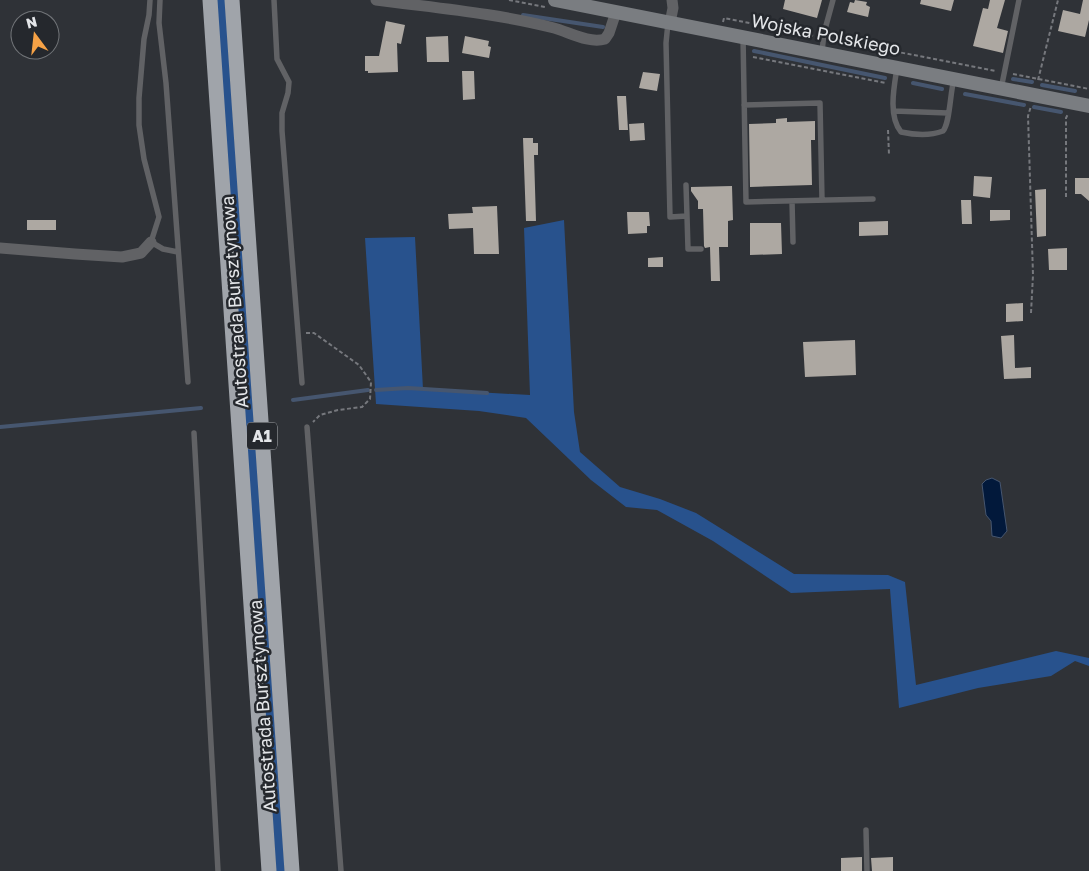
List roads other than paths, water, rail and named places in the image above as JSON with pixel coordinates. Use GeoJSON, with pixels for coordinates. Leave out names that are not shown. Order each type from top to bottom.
{"type":"FeatureCollection","features":[{"type":"Feature","properties":{"kind":"highway","name":"Autostrada Bursztynowa"},"geometry":{"type":"LineString","coordinates":[[210,0],[269,871]]}},
{"type":"Feature","properties":{"kind":"highway","name":"Autostrada Bursztynowa"},"geometry":{"type":"LineString","coordinates":[[232,0],[292,871]]}},
{"type":"Feature","properties":{"kind":"main road","name":"Wojska Polskiego"},"geometry":{"type":"LineString","coordinates":[[555,0],[1089,106]]}},
{"type":"Feature","properties":{"kind":"street"},"geometry":{"type":"LineString","coordinates":[[376,0],[516,20],[553,28],[596,41],[605,39],[616,12]]}},
{"type":"Feature","properties":{"kind":"street"},"geometry":{"type":"LineString","coordinates":[[669,23],[673,8],[672,0]]}},
{"type":"Feature","properties":{"kind":"street"},"geometry":{"type":"LineString","coordinates":[[0,248],[122,257],[140,253],[151,242]]}},
{"type":"Feature","properties":{"kind":"lane"},"geometry":{"type":"LineString","coordinates":[[150,0],[138,98],[139,125],[144,159],[159,217],[151,242],[163,249],[178,252]]}},
{"type":"Feature","properties":{"kind":"lane"},"geometry":{"type":"LineString","coordinates":[[160,0],[159,23],[166,83],[188,382]]}},
{"type":"Feature","properties":{"kind":"lane"},"geometry":{"type":"LineString","coordinates":[[274,0],[277,59],[289,82],[282,113],[282,131],[302,383]]}},
{"type":"Feature","properties":{"kind":"lane"},"geometry":{"type":"LineString","coordinates":[[822,52],[823,38],[832,0]]}},
{"type":"Feature","properties":{"kind":"lane"},"geometry":{"type":"LineString","coordinates":[[1001,88],[1019,0]]}},
{"type":"Feature","properties":{"kind":"lane"},"geometry":{"type":"LineString","coordinates":[[669,23],[666,43],[670,216],[687,216]]}},
{"type":"Feature","properties":{"kind":"lane"},"geometry":{"type":"LineString","coordinates":[[743,37],[746,202],[873,199]]}},
{"type":"Feature","properties":{"kind":"lane"},"geometry":{"type":"LineString","coordinates":[[898,68],[895,84],[894,111],[897,127],[901,132],[911,134],[935,134],[943,131],[946,127],[950,92],[954,78]]}},
{"type":"Feature","properties":{"kind":"lane"},"geometry":{"type":"LineString","coordinates":[[744,105],[820,103],[822,200]]}},
{"type":"Feature","properties":{"kind":"lane"},"geometry":{"type":"LineString","coordinates":[[894,111],[948,113]]}},
{"type":"Feature","properties":{"kind":"lane"},"geometry":{"type":"LineString","coordinates":[[686,185],[688,249],[701,249]]}},
{"type":"Feature","properties":{"kind":"lane"},"geometry":{"type":"LineString","coordinates":[[792,201],[793,242]]}},
{"type":"Feature","properties":{"kind":"lane"},"geometry":{"type":"LineString","coordinates":[[307,427],[341,871]]}},
{"type":"Feature","properties":{"kind":"lane"},"geometry":{"type":"LineString","coordinates":[[194,434],[218,871]]}},
{"type":"Feature","properties":{"kind":"lane"},"geometry":{"type":"LineString","coordinates":[[866,830],[867,871]]}},
{"type":"Feature","properties":{"kind":"waterway"},"geometry":{"type":"LineString","coordinates":[[523,15],[603,27]]}},
{"type":"Feature","properties":{"kind":"waterway"},"geometry":{"type":"LineString","coordinates":[[754,51],[885,78]]}},
{"type":"Feature","properties":{"kind":"waterway"},"geometry":{"type":"LineString","coordinates":[[1013,79],[1032,82]]}},
{"type":"Feature","properties":{"kind":"waterway"},"geometry":{"type":"LineString","coordinates":[[913,83],[942,89]]}},
{"type":"Feature","properties":{"kind":"waterway"},"geometry":{"type":"LineString","coordinates":[[1042,85],[1075,91]]}},
{"type":"Feature","properties":{"kind":"waterway"},"geometry":{"type":"LineString","coordinates":[[965,94],[1024,105]]}},
{"type":"Feature","properties":{"kind":"waterway"},"geometry":{"type":"LineString","coordinates":[[1034,107],[1061,112]]}},
{"type":"Feature","properties":{"kind":"waterway"},"geometry":{"type":"LineString","coordinates":[[376,390],[408,388],[487,393]]}},
{"type":"Feature","properties":{"kind":"waterway"},"geometry":{"type":"LineString","coordinates":[[293,400],[368,390]]}},
{"type":"Feature","properties":{"kind":"waterway"},"geometry":{"type":"LineString","coordinates":[[0,427],[201,408]]}}]}
